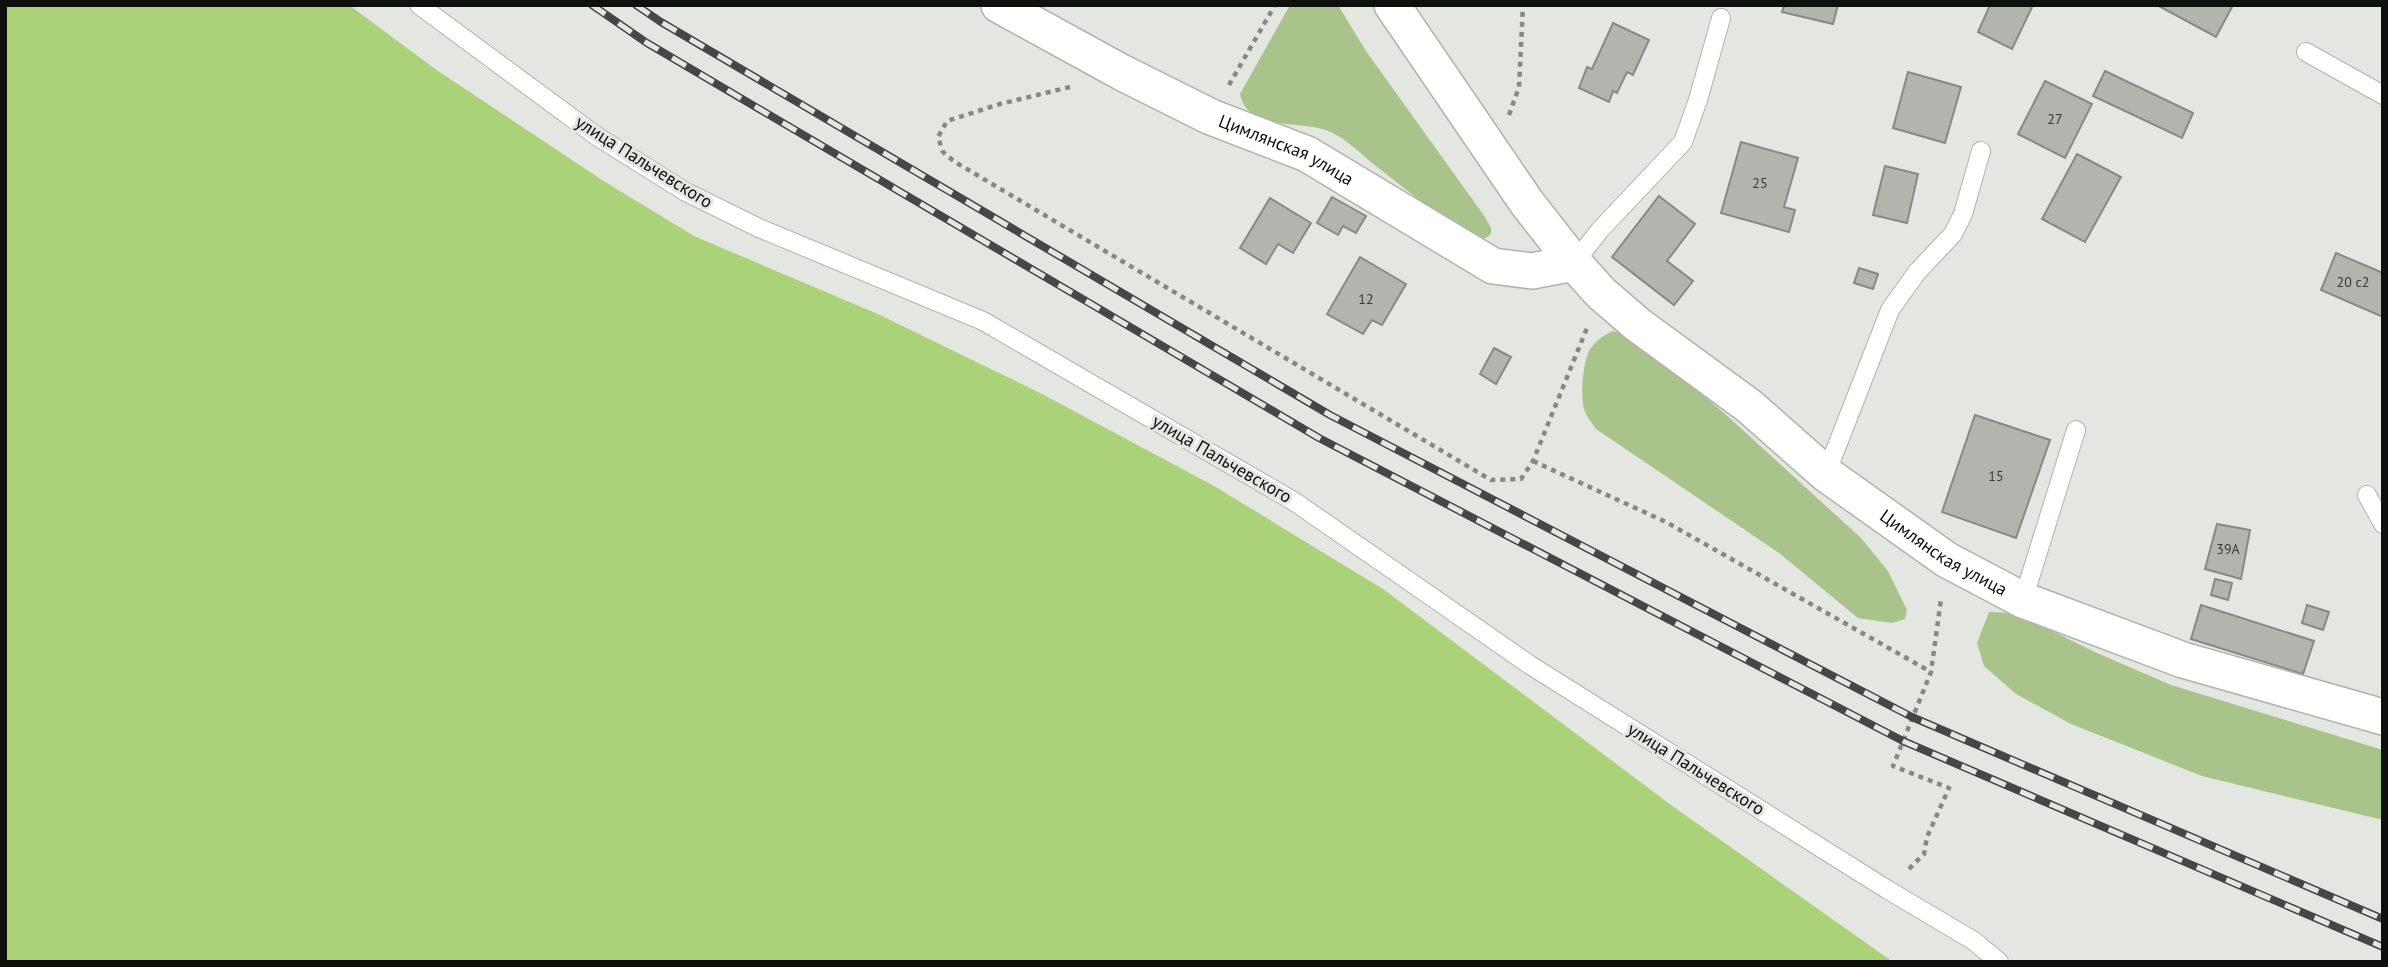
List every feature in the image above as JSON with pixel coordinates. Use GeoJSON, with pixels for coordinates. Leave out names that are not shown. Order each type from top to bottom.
{"type":"FeatureCollection","features":[{"type":"Feature","properties":{"kind":"street","name":"Цимлянская улица"},"geometry":{"type":"LineString","coordinates":[[999,5],[1121,72],[1211,117],[1307,154],[1493,266],[1532,271],[1574,263]]}},
{"type":"Feature","properties":{"kind":"street","name":"Цимлянская улица"},"geometry":{"type":"LineString","coordinates":[[1392,5],[1527,202],[1574,263],[1637,324],[1749,406],[1826,474],[1947,560],[2023,600],[2183,660],[2383,717]]}},
{"type":"Feature","properties":{"kind":"lane","name":"улица Пальчевского"},"geometry":{"type":"LineString","coordinates":[[419,5],[595,135],[686,192],[759,228],[983,321],[1295,502],[1530,665],[1974,941],[1998,962]]}},
{"type":"Feature","properties":{"kind":"lane"},"geometry":{"type":"LineString","coordinates":[[1574,263],[1600,230],[1683,142],[1721,18]]}},
{"type":"Feature","properties":{"kind":"lane"},"geometry":{"type":"LineString","coordinates":[[2306,52],[2383,95]]}},
{"type":"Feature","properties":{"kind":"lane"},"geometry":{"type":"LineString","coordinates":[[1826,474],[1890,310],[1917,272],[1953,233],[1963,214],[1981,151]]}},
{"type":"Feature","properties":{"kind":"lane"},"geometry":{"type":"LineString","coordinates":[[2023,600],[2076,430]]}},
{"type":"Feature","properties":{"kind":"lane"},"geometry":{"type":"LineString","coordinates":[[2367,495],[2383,524]]}},
{"type":"Feature","properties":{"kind":"path"},"geometry":{"type":"LineString","coordinates":[[1211,117],[1275,5]]}},
{"type":"Feature","properties":{"kind":"path"},"geometry":{"type":"LineString","coordinates":[[1489,145],[1508,117],[1519,88],[1523,5]]}},
{"type":"Feature","properties":{"kind":"path"},"geometry":{"type":"LineString","coordinates":[[1121,72],[947,121],[938,137],[943,152],[967,169],[1492,480],[1521,479],[1533,461],[1601,292]]}},
{"type":"Feature","properties":{"kind":"path"},"geometry":{"type":"LineString","coordinates":[[1533,461],[1666,522],[1931,672]]}},
{"type":"Feature","properties":{"kind":"path"},"geometry":{"type":"LineString","coordinates":[[1888,890],[1924,854],[1927,837],[1949,788],[1893,765],[1931,672],[1947,560]]}},
{"type":"Feature","properties":{"kind":"shaded area"},"geometry":{"type":"Polygon","coordinates":[[[5,5],[349,5],[438,71],[602,180],[694,236],[880,315],[1042,394],[1214,486],[1383,589],[1671,805],[1893,962],[5,962],[5,5]]]}},
{"type":"Feature","properties":{"kind":"shaded area"},"geometry":{"type":"Polygon","coordinates":[[[1290,5],[1338,5],[1366,51],[1485,217],[1491,234],[1479,240],[1466,236],[1333,133],[1308,126],[1266,120],[1245,107],[1240,94],[1290,5]]]}},
{"type":"Feature","properties":{"kind":"shaded area"},"geometry":{"type":"Polygon","coordinates":[[[1613,331],[1633,336],[1724,413],[1861,538],[1888,571],[1907,610],[1905,619],[1892,623],[1858,618],[1779,553],[1596,429],[1584,409],[1584,369],[1591,348],[1613,331]]]}},
{"type":"Feature","properties":{"kind":"shaded area"},"geometry":{"type":"Polygon","coordinates":[[[1989,612],[2016,613],[2097,653],[2171,685],[2383,750],[2383,820],[2202,776],[2071,724],[2016,694],[1984,666],[1977,643],[1989,612]]]}},
{"type":"Feature","properties":{"kind":"building"},"geometry":{"type":"Polygon","coordinates":[[[1784,5],[1838,5],[1833,24],[1782,12],[1784,5]]]}},
{"type":"Feature","properties":{"kind":"building"},"geometry":{"type":"Polygon","coordinates":[[[1990,5],[2033,5],[2012,49],[1978,32],[1990,5]]]}},
{"type":"Feature","properties":{"kind":"building"},"geometry":{"type":"Polygon","coordinates":[[[2157,5],[2233,5],[2216,37],[2157,5]]]}},
{"type":"Feature","properties":{"kind":"building"},"geometry":{"type":"Polygon","coordinates":[[[1613,23],[1649,40],[1633,75],[1627,72],[1617,93],[1613,91],[1609,102],[1579,88],[1587,67],[1592,69],[1613,23]]]}},
{"type":"Feature","properties":{"kind":"building"},"geometry":{"type":"Polygon","coordinates":[[[2105,71],[2193,113],[2182,138],[2093,96],[2105,71]]]}},
{"type":"Feature","properties":{"kind":"building"},"geometry":{"type":"Polygon","coordinates":[[[1908,72],[1961,87],[1945,143],[1893,128],[1908,72]]]}},
{"type":"Feature","properties":{"kind":"building"},"geometry":{"type":"Polygon","coordinates":[[[2045,81],[2092,104],[2065,158],[2018,134],[2045,81]]]}},
{"type":"Feature","properties":{"kind":"building"},"geometry":{"type":"Polygon","coordinates":[[[1741,142],[1798,158],[1784,207],[1795,210],[1789,232],[1721,213],[1741,142]]]}},
{"type":"Feature","properties":{"kind":"building"},"geometry":{"type":"Polygon","coordinates":[[[2077,154],[2121,177],[2085,242],[2042,219],[2077,154]]]}},
{"type":"Feature","properties":{"kind":"building"},"geometry":{"type":"Polygon","coordinates":[[[1885,166],[1918,174],[1907,223],[1873,215],[1885,166]]]}},
{"type":"Feature","properties":{"kind":"building"},"geometry":{"type":"Polygon","coordinates":[[[1659,196],[1695,224],[1667,261],[1693,281],[1674,305],[1612,257],[1659,196]]]}},
{"type":"Feature","properties":{"kind":"building"},"geometry":{"type":"Polygon","coordinates":[[[1332,197],[1366,216],[1356,233],[1343,226],[1338,235],[1317,223],[1332,197]]]}},
{"type":"Feature","properties":{"kind":"building"},"geometry":{"type":"Polygon","coordinates":[[[1270,198],[1311,223],[1293,253],[1278,244],[1266,264],[1240,248],[1270,198]]]}},
{"type":"Feature","properties":{"kind":"building"},"geometry":{"type":"Polygon","coordinates":[[[2336,253],[2383,273],[2383,317],[2321,290],[2336,253]]]}},
{"type":"Feature","properties":{"kind":"building"},"geometry":{"type":"Polygon","coordinates":[[[1360,257],[1406,284],[1382,325],[1372,320],[1363,334],[1327,314],[1360,257]]]}},
{"type":"Feature","properties":{"kind":"building"},"geometry":{"type":"Polygon","coordinates":[[[1859,268],[1878,274],[1873,289],[1854,283],[1859,268]]]}},
{"type":"Feature","properties":{"kind":"building"},"geometry":{"type":"Polygon","coordinates":[[[1494,348],[1511,357],[1496,384],[1480,374],[1494,348]]]}},
{"type":"Feature","properties":{"kind":"building"},"geometry":{"type":"Polygon","coordinates":[[[1975,415],[2050,440],[2016,538],[1942,512],[1975,415]]]}},
{"type":"Feature","properties":{"kind":"building"},"geometry":{"type":"Polygon","coordinates":[[[2217,524],[2250,530],[2241,579],[2205,569],[2217,524]]]}},
{"type":"Feature","properties":{"kind":"building"},"geometry":{"type":"Polygon","coordinates":[[[2215,579],[2232,583],[2228,600],[2211,595],[2215,579]]]}},
{"type":"Feature","properties":{"kind":"building"},"geometry":{"type":"Polygon","coordinates":[[[2201,605],[2314,641],[2303,674],[2191,639],[2201,605]]]}},
{"type":"Feature","properties":{"kind":"building"},"geometry":{"type":"Polygon","coordinates":[[[2307,605],[2329,612],[2323,630],[2302,623],[2307,605]]]}},
{"type":"Feature","properties":{"kind":"railway"},"geometry":{"type":"LineString","coordinates":[[592,5],[647,43],[1319,438],[1903,741],[2383,947]]}},
{"type":"Feature","properties":{"kind":"railway"},"geometry":{"type":"LineString","coordinates":[[636,5],[1330,415],[1912,717],[2383,919]]}}]}
